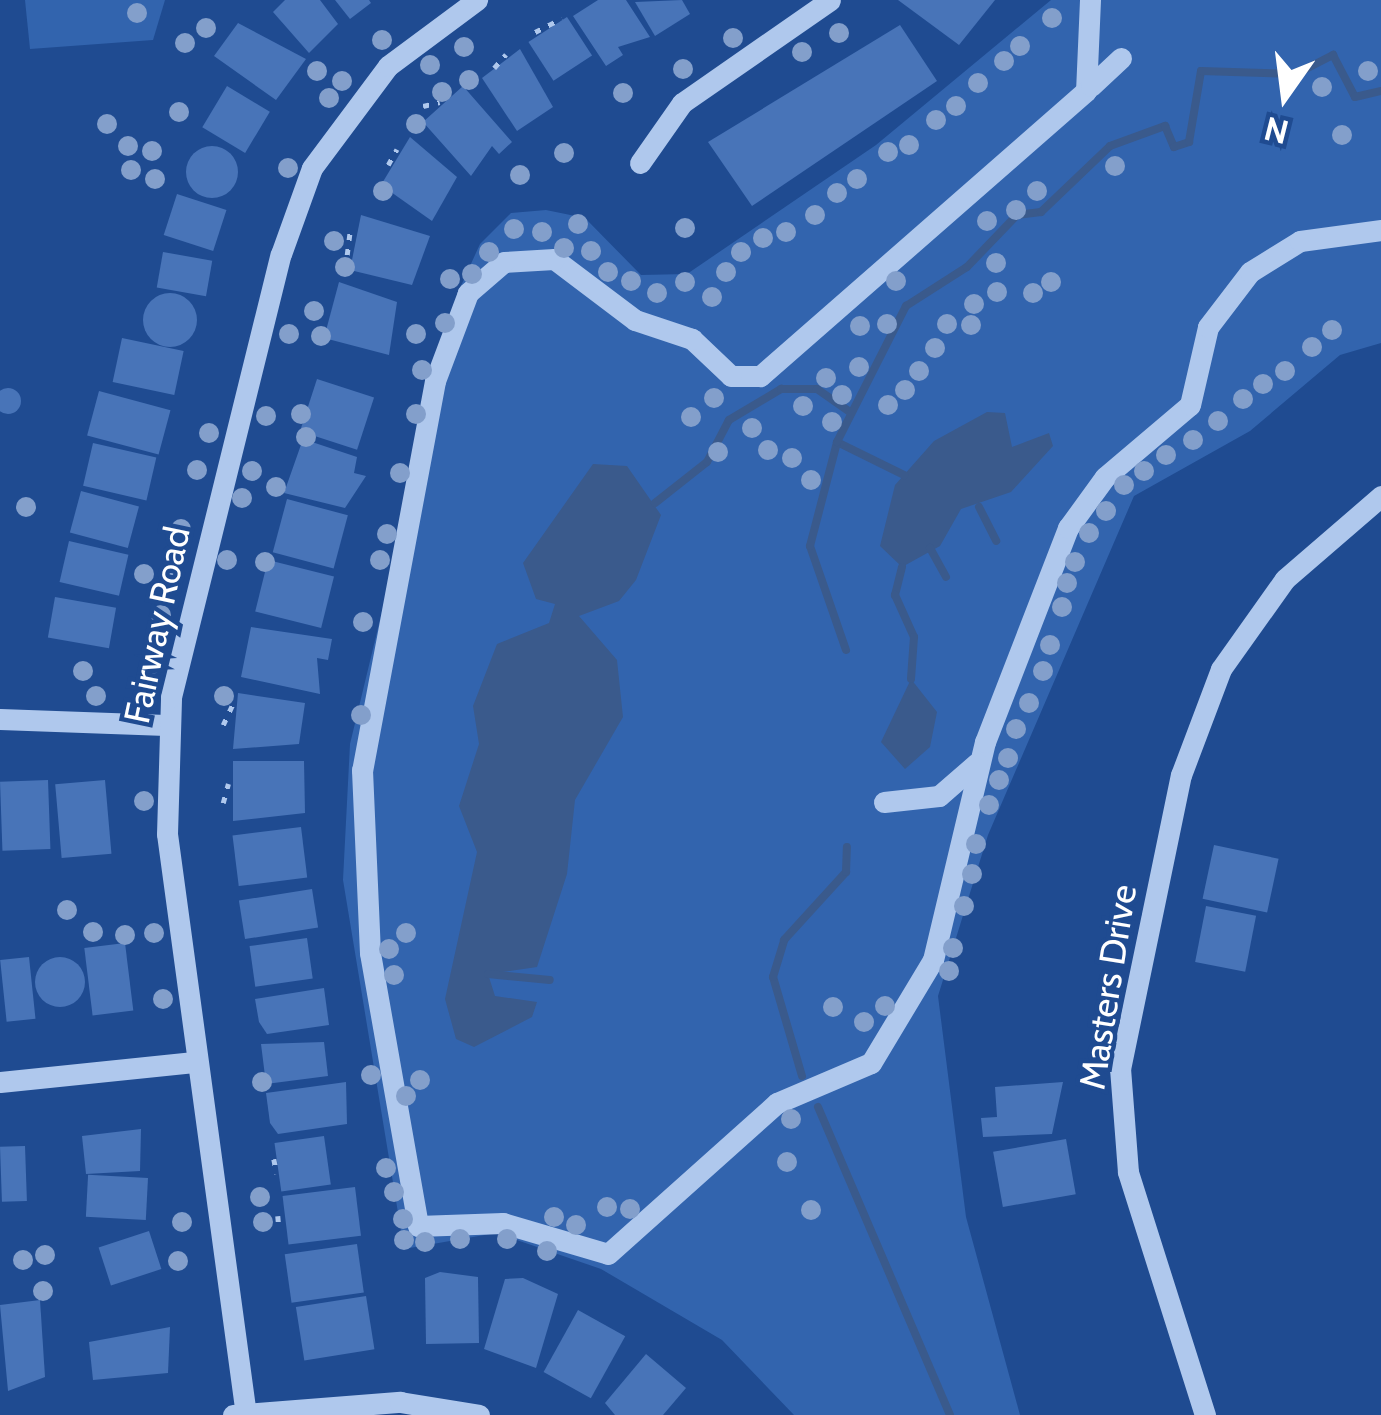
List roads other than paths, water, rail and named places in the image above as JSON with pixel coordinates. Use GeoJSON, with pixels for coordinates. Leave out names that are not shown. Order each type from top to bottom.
{"type":"FeatureCollection","features":[{"type":"Feature","properties":{"kind":"street","name":"Fairway Road"},"geometry":{"type":"LineString","coordinates":[[241,1414],[194,1062],[166,724],[300,197],[373,82],[477,0]]}},
{"type":"Feature","properties":{"kind":"street"},"geometry":{"type":"LineString","coordinates":[[640,163],[682,103],[830,0]]}},
{"type":"Feature","properties":{"kind":"street"},"geometry":{"type":"LineString","coordinates":[[1086,91],[1096,56],[1090,0]]}},
{"type":"Feature","properties":{"kind":"street"},"geometry":{"type":"LineString","coordinates":[[1121,58],[752,380],[535,256],[475,283],[438,369],[362,770],[370,953],[411,1219],[427,1229],[503,1223],[608,1254],[642,1234],[742,1129],[804,1094],[833,1084],[884,1049],[918,995],[981,759],[1068,528],[1106,477],[1190,405],[1222,300],[1300,241],[1381,230]]}},
{"type":"Feature","properties":{"kind":"street","name":"Masters Drive"},"geometry":{"type":"LineString","coordinates":[[1205,1415],[1121,1129],[1120,1069],[1180,775],[1250,617],[1381,496]]}},
{"type":"Feature","properties":{"kind":"street"},"geometry":{"type":"LineString","coordinates":[[0,719],[166,724]]}},
{"type":"Feature","properties":{"kind":"street"},"geometry":{"type":"LineString","coordinates":[[884,802],[939,796],[981,759]]}},
{"type":"Feature","properties":{"kind":"street"},"geometry":{"type":"LineString","coordinates":[[0,1082],[194,1062]]}},
{"type":"Feature","properties":{"kind":"street"},"geometry":{"type":"LineString","coordinates":[[241,1414],[400,1402],[479,1415]]}},
{"type":"Feature","properties":{"kind":"waterway"},"geometry":{"type":"LineString","coordinates":[[846,650],[810,546],[837,442],[906,306],[967,267],[1017,215],[1041,212],[1110,146],[1165,126],[1174,147],[1189,142],[1201,71],[1296,74],[1333,55],[1355,97],[1381,91]]}},
{"type":"Feature","properties":{"kind":"waterway"},"geometry":{"type":"LineString","coordinates":[[655,503],[707,462],[729,420],[781,389],[817,389],[850,412]]}},
{"type":"Feature","properties":{"kind":"waterway"},"geometry":{"type":"LineString","coordinates":[[837,442],[904,475]]}},
{"type":"Feature","properties":{"kind":"waterway"},"geometry":{"type":"LineString","coordinates":[[979,507],[996,541]]}},
{"type":"Feature","properties":{"kind":"waterway"},"geometry":{"type":"LineString","coordinates":[[930,548],[946,577]]}},
{"type":"Feature","properties":{"kind":"waterway"},"geometry":{"type":"LineString","coordinates":[[902,567],[895,595],[914,637],[911,679]]}},
{"type":"Feature","properties":{"kind":"waterway"},"geometry":{"type":"LineString","coordinates":[[802,1076],[773,977],[784,940],[846,872],[847,847]]}},
{"type":"Feature","properties":{"kind":"waterway"},"geometry":{"type":"LineString","coordinates":[[488,974],[550,980]]}},
{"type":"Feature","properties":{"kind":"waterway"},"geometry":{"type":"LineString","coordinates":[[818,1107],[950,1415]]}}]}
